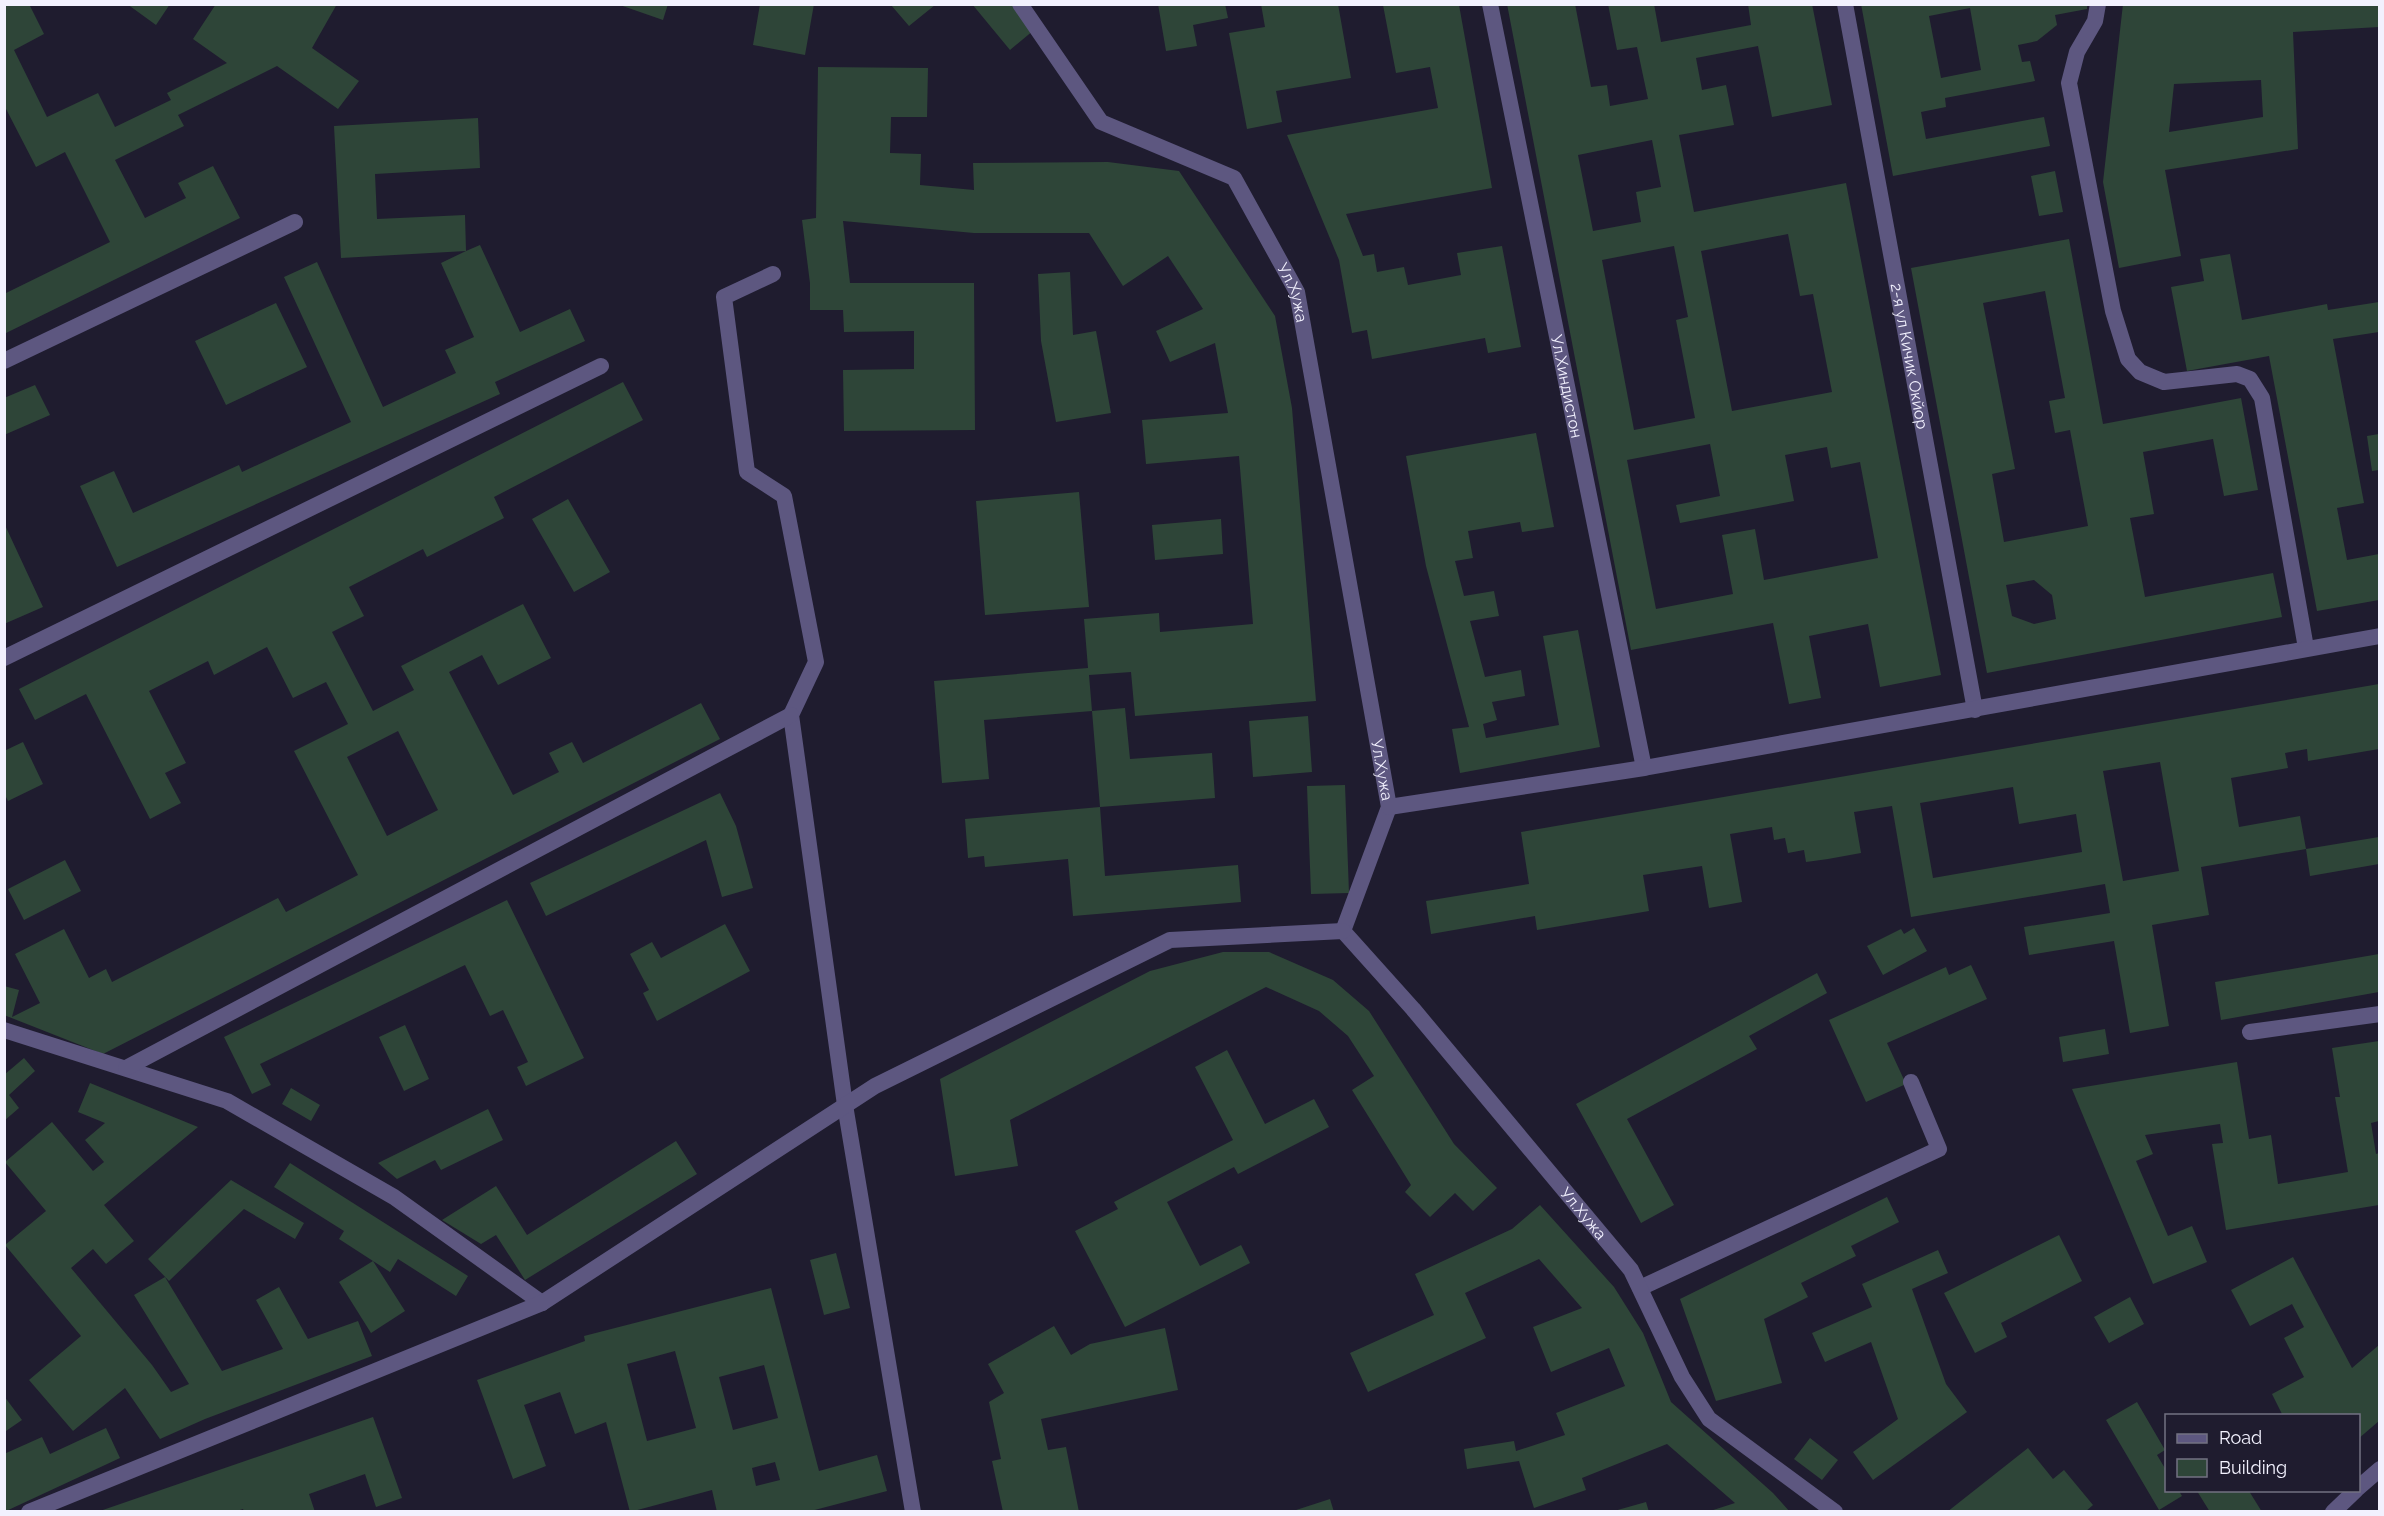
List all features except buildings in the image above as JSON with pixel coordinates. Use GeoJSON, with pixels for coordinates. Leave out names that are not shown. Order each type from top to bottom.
{"type":"FeatureCollection","features":[{"type":"Feature","properties":{"kind":"street","name":"Ул.Хужа"},"geometry":{"type":"LineString","coordinates":[[1020,4],[1101,122],[1234,178],[1297,292],[1389,807],[1343,931],[1413,1009],[1631,1270],[1682,1377],[1709,1419],[1835,1512]]}},
{"type":"Feature","properties":{"kind":"street","name":"Ул.Хиндистон"},"geometry":{"type":"LineString","coordinates":[[1490,4],[1644,768]]}},
{"type":"Feature","properties":{"kind":"street","name":"2-я ул Кичик Окйор"},"geometry":{"type":"LineString","coordinates":[[1845,4],[1975,710]]}},
{"type":"Feature","properties":{"kind":"street"},"geometry":{"type":"LineString","coordinates":[[2098,4],[2095,21],[2077,52],[2069,83],[2113,311],[2128,359],[2140,372],[2164,382],[2237,374],[2250,378],[2258,388],[2262,398],[2307,648]]}},
{"type":"Feature","properties":{"kind":"street"},"geometry":{"type":"LineString","coordinates":[[4,361],[295,222]]}},
{"type":"Feature","properties":{"kind":"street"},"geometry":{"type":"LineString","coordinates":[[773,274],[724,297],[747,472],[784,496],[816,662],[791,715],[845,1105],[913,1512]]}},
{"type":"Feature","properties":{"kind":"street"},"geometry":{"type":"LineString","coordinates":[[4,658],[601,366]]}},
{"type":"Feature","properties":{"kind":"street"},"geometry":{"type":"LineString","coordinates":[[1389,807],[1644,768],[2379,636]]}},
{"type":"Feature","properties":{"kind":"street"},"geometry":{"type":"LineString","coordinates":[[126,1068],[791,715]]}},
{"type":"Feature","properties":{"kind":"street"},"geometry":{"type":"LineString","coordinates":[[29,1512],[542,1303],[874,1086],[1170,940],[1343,931]]}},
{"type":"Feature","properties":{"kind":"street"},"geometry":{"type":"LineString","coordinates":[[2250,1032],[2379,1014]]}},
{"type":"Feature","properties":{"kind":"street"},"geometry":{"type":"LineString","coordinates":[[4,1030],[227,1101],[394,1197],[542,1303]]}},
{"type":"Feature","properties":{"kind":"street"},"geometry":{"type":"LineString","coordinates":[[1640,1288],[1940,1149],[1911,1082]]}},
{"type":"Feature","properties":{"kind":"street"},"geometry":{"type":"LineString","coordinates":[[2360,1487],[2379,1469]]}},
{"type":"Feature","properties":{"kind":"street"},"geometry":{"type":"LineString","coordinates":[[2333,1512],[2355,1492]]}}]}
